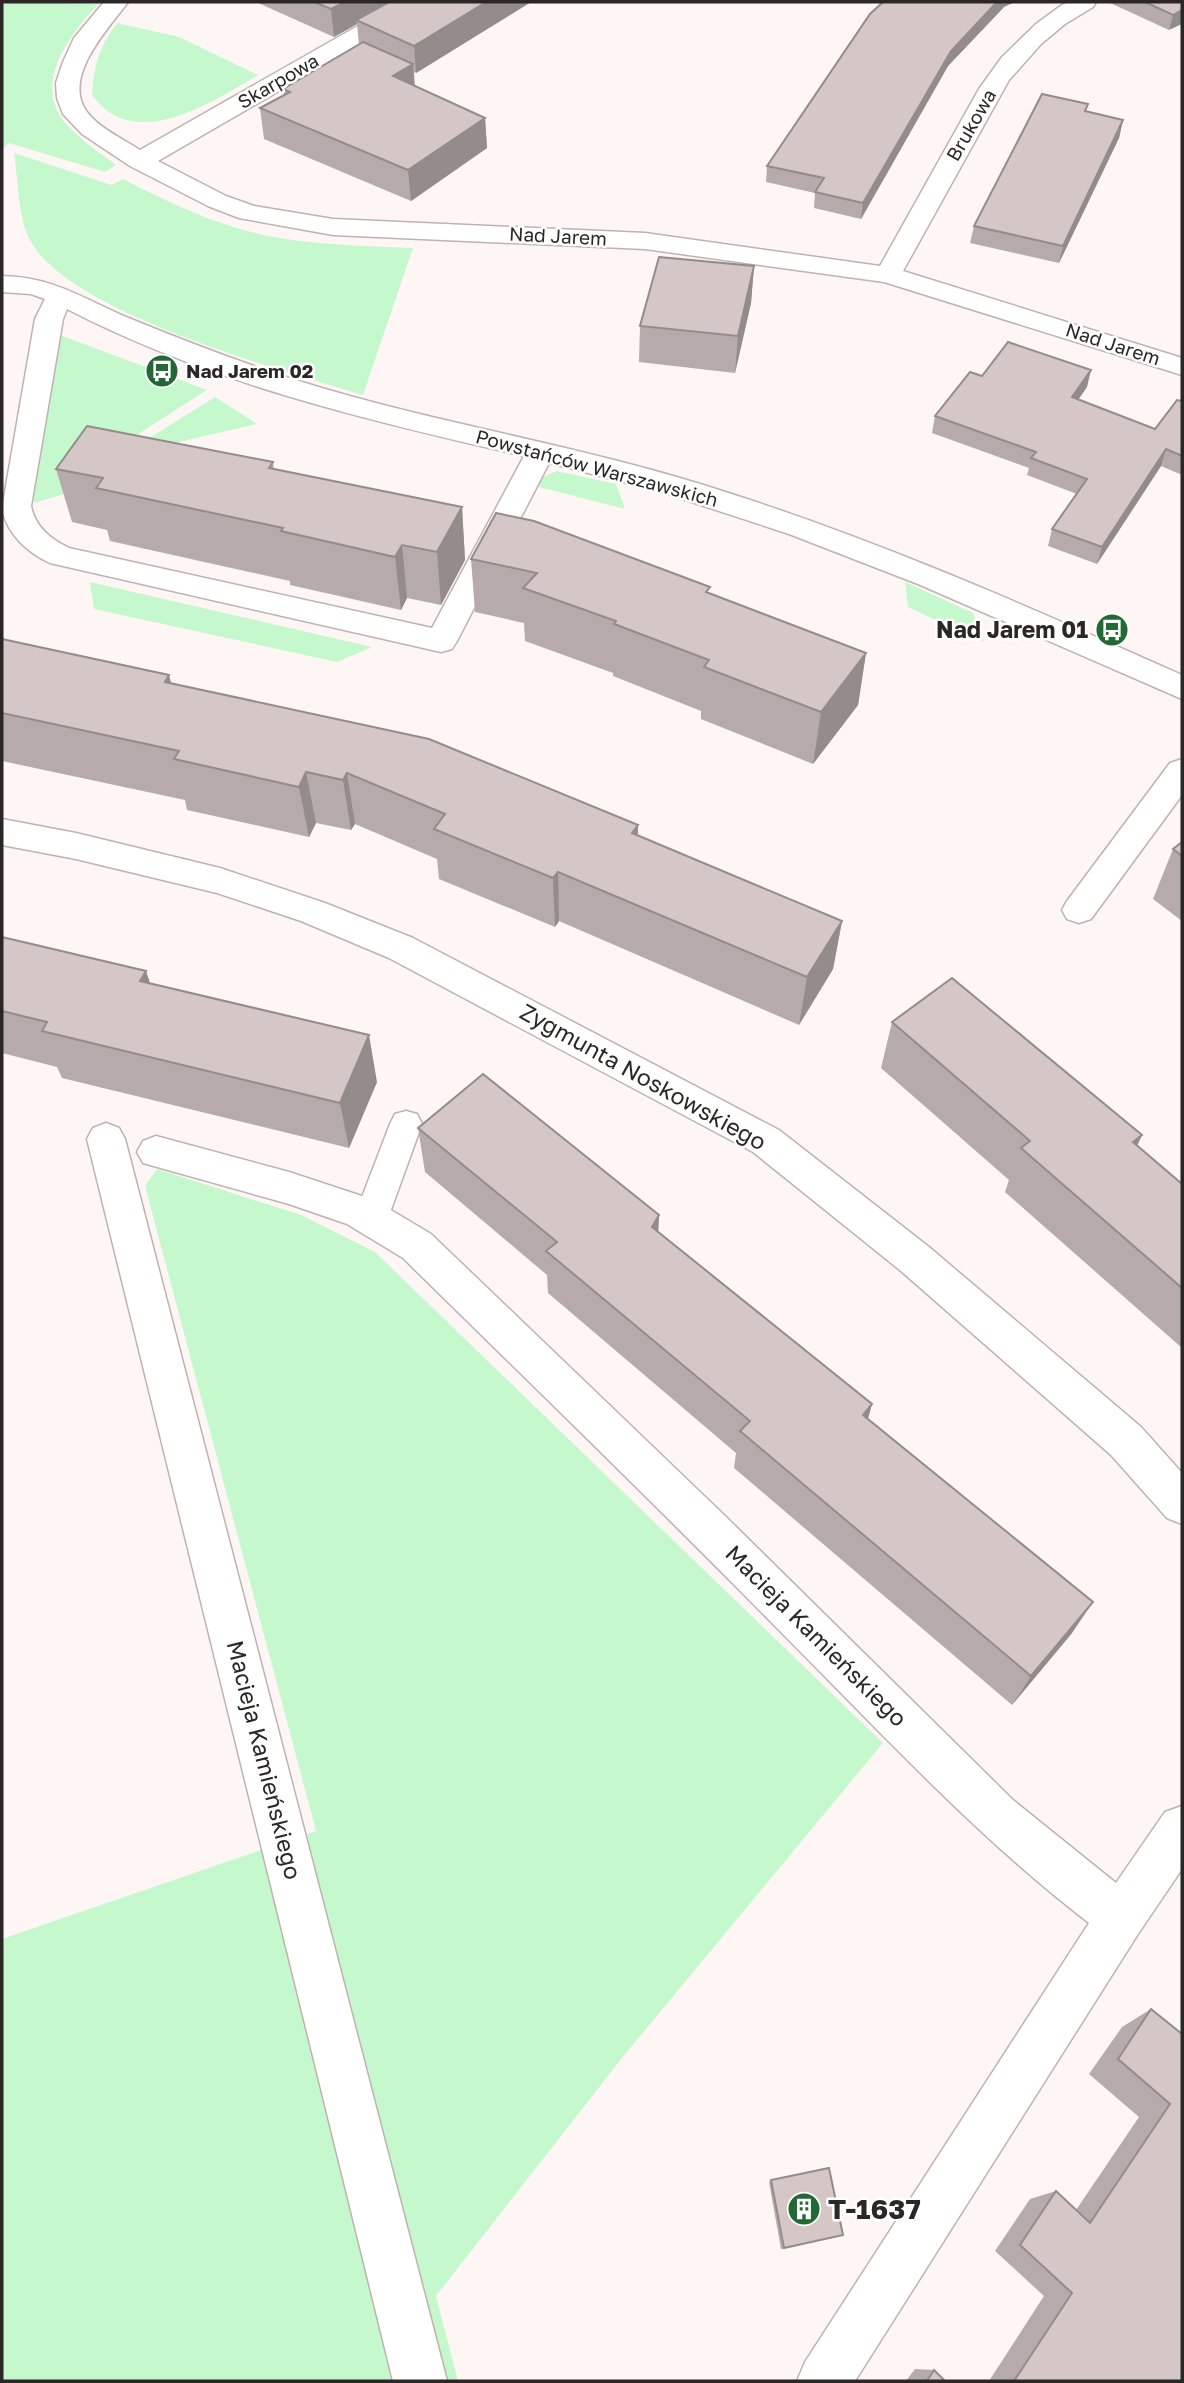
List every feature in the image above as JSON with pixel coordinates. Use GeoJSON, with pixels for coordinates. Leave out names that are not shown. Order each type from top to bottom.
{"type":"FeatureCollection","features":[{"type":"Feature","properties":{"kind":"street","name":"Nad Jarem"},"geometry":{"type":"LineString","coordinates":[[116,2],[86,38],[68,83],[69,98],[75,114],[91,129],[139,160],[217,201],[248,213],[333,228],[645,241],[888,275],[1182,367]]}},
{"type":"Feature","properties":{"kind":"street","name":"Skarpowa"},"geometry":{"type":"LineString","coordinates":[[139,160],[416,2]]}},
{"type":"Feature","properties":{"kind":"street","name":"Brukowa"},"geometry":{"type":"LineString","coordinates":[[888,275],[1008,63],[1037,33],[1062,14],[1085,2]]}},
{"type":"Feature","properties":{"kind":"street","name":"Powstańców Warszawskich"},"geometry":{"type":"LineString","coordinates":[[2,284],[30,284],[61,295],[113,322],[159,341],[314,395],[667,484],[806,529],[949,585],[1182,688]]}},
{"type":"Feature","properties":{"kind":"street"},"geometry":{"type":"LineString","coordinates":[[61,295],[49,320],[16,506],[23,525],[46,551],[61,556],[441,642],[541,451]]}},
{"type":"Feature","properties":{"kind":"street"},"geometry":{"type":"LineString","coordinates":[[1079,910],[1182,771]]}},
{"type":"Feature","properties":{"kind":"street","name":"Zygmunta Noskowskiego"},"geometry":{"type":"LineString","coordinates":[[2,832],[76,846],[220,881],[326,917],[401,948],[766,1141],[915,1259],[1126,1441],[1182,1504]]}},
{"type":"Feature","properties":{"kind":"street","name":"Macieja Kamieńskiego"},"geometry":{"type":"LineString","coordinates":[[106,1139],[420,2381]]}},
{"type":"Feature","properties":{"kind":"street","name":"Macieja Kamieńskiego"},"geometry":{"type":"LineString","coordinates":[[156,1152],[289,1188],[360,1212],[417,1246],[709,1529],[997,1816],[1058,1870],[1121,1917]]}},
{"type":"Feature","properties":{"kind":"street"},"geometry":{"type":"LineString","coordinates":[[824,2381],[1121,1917],[1182,1829]]}},
{"type":"Feature","properties":{"kind":"lane"},"geometry":{"type":"LineString","coordinates":[[371,1218],[406,1124]]}},
{"type":"Feature","properties":{"kind":"green space"},"geometry":{"type":"Polygon","coordinates":[[[2,2],[98,4],[65,47],[53,79],[53,95],[58,111],[69,127],[116,165],[105,172],[9,143],[2,149],[2,2]]]}},
{"type":"Feature","properties":{"kind":"green space"},"geometry":{"type":"Polygon","coordinates":[[[117,23],[179,37],[258,75],[219,98],[174,117],[151,122],[129,121],[109,112],[92,95],[99,57],[117,23]]]}},
{"type":"Feature","properties":{"kind":"green space"},"geometry":{"type":"Polygon","coordinates":[[[14,153],[112,185],[123,179],[191,212],[263,235],[319,243],[413,248],[363,395],[283,371],[180,335],[129,314],[85,290],[50,265],[29,238],[20,208],[14,153]]]}},
{"type":"Feature","properties":{"kind":"green space"},"geometry":{"type":"Polygon","coordinates":[[[60,335],[207,390],[90,465],[71,492],[34,503],[33,488],[60,335]]]}},
{"type":"Feature","properties":{"kind":"green space"},"geometry":{"type":"Polygon","coordinates":[[[215,397],[257,424],[122,455],[215,397]]]}},
{"type":"Feature","properties":{"kind":"green space"},"geometry":{"type":"Polygon","coordinates":[[[557,471],[616,484],[625,509],[535,486],[542,477],[557,471]]]}},
{"type":"Feature","properties":{"kind":"green space"},"geometry":{"type":"Polygon","coordinates":[[[90,582],[372,647],[337,662],[94,609],[90,582]]]}},
{"type":"Feature","properties":{"kind":"green space"},"geometry":{"type":"Polygon","coordinates":[[[905,582],[973,613],[984,642],[908,607],[905,582]]]}},
{"type":"Feature","properties":{"kind":"green space"},"geometry":{"type":"Polygon","coordinates":[[[157,1169],[301,1215],[375,1252],[883,1743],[622,2058],[436,2296],[458,2381],[2,2381],[2,1939],[316,1831],[145,1186],[157,1169]]]}},
{"type":"Feature","properties":{"kind":"building"},"geometry":{"type":"Polygon","coordinates":[[[314,2],[345,2],[331,9],[314,2]]]}},
{"type":"Feature","properties":{"kind":"building"},"geometry":{"type":"Polygon","coordinates":[[[389,2],[486,2],[414,46],[356,20],[389,2]]]}},
{"type":"Feature","properties":{"kind":"building"},"geometry":{"type":"Polygon","coordinates":[[[883,2],[997,2],[951,51],[863,203],[815,192],[824,178],[767,166],[870,14],[883,2]]]}},
{"type":"Feature","properties":{"kind":"building"},"geometry":{"type":"Polygon","coordinates":[[[1145,2],[1182,2],[1182,10],[1173,15],[1145,2]]]}},
{"type":"Feature","properties":{"kind":"building"},"geometry":{"type":"Polygon","coordinates":[[[363,42],[413,64],[393,76],[485,118],[408,170],[260,108],[290,92],[283,89],[363,42]]]}},
{"type":"Feature","properties":{"kind":"building"},"geometry":{"type":"Polygon","coordinates":[[[1042,94],[1088,104],[1085,111],[1123,120],[1063,246],[974,226],[1042,94]]]}},
{"type":"Feature","properties":{"kind":"building"},"geometry":{"type":"Polygon","coordinates":[[[659,257],[754,266],[738,336],[640,326],[659,257]]]}},
{"type":"Feature","properties":{"kind":"building"},"geometry":{"type":"Polygon","coordinates":[[[1008,342],[1091,370],[1072,397],[1155,429],[1177,400],[1182,401],[1182,456],[1166,449],[1102,547],[1052,529],[1087,479],[1031,458],[1036,452],[935,416],[970,372],[982,376],[1008,342]]]}},
{"type":"Feature","properties":{"kind":"building"},"geometry":{"type":"Polygon","coordinates":[[[87,426],[273,462],[269,468],[462,507],[437,552],[402,545],[395,557],[281,531],[283,528],[96,488],[103,478],[56,469],[87,426]]]}},
{"type":"Feature","properties":{"kind":"building"},"geometry":{"type":"Polygon","coordinates":[[[496,513],[534,521],[710,587],[706,592],[866,653],[821,712],[704,667],[709,660],[614,624],[616,621],[523,588],[537,573],[471,559],[496,513]]]}},
{"type":"Feature","properties":{"kind":"building"},"geometry":{"type":"Polygon","coordinates":[[[2,639],[169,675],[165,682],[429,739],[638,825],[632,833],[842,921],[807,977],[558,872],[553,878],[434,829],[445,814],[347,773],[343,780],[306,772],[299,787],[174,759],[179,751],[2,713],[2,639]]]}},
{"type":"Feature","properties":{"kind":"building"},"geometry":{"type":"Polygon","coordinates":[[[1182,842],[1182,856],[1173,849],[1182,842]]]}},
{"type":"Feature","properties":{"kind":"building"},"geometry":{"type":"Polygon","coordinates":[[[2,937],[146,971],[140,981],[369,1035],[340,1103],[42,1031],[47,1022],[2,1011],[2,937]]]}},
{"type":"Feature","properties":{"kind":"building"},"geometry":{"type":"Polygon","coordinates":[[[952,978],[1142,1135],[1133,1142],[1182,1184],[1182,1288],[1021,1148],[1030,1141],[892,1022],[952,978]]]}},
{"type":"Feature","properties":{"kind":"building"},"geometry":{"type":"Polygon","coordinates":[[[483,1074],[659,1215],[652,1227],[872,1404],[863,1415],[1093,1602],[1031,1676],[740,1431],[750,1421],[546,1251],[557,1242],[418,1128],[483,1074]]]}},
{"type":"Feature","properties":{"kind":"building"},"geometry":{"type":"Polygon","coordinates":[[[1151,2009],[1182,2034],[1182,2381],[1014,2381],[1072,2293],[1020,2245],[1056,2191],[1090,2223],[1170,2104],[1118,2059],[1151,2009]]]}},
{"type":"Feature","properties":{"kind":"building","name":"T-1637"},"geometry":{"type":"Polygon","coordinates":[[[829,2168],[843,2235],[784,2248],[771,2180],[829,2168]]]}},
{"type":"Feature","properties":{"kind":"building"},"geometry":{"type":"Polygon","coordinates":[[[934,2370],[945,2381],[927,2381],[934,2370]]]}},
{"type":"Feature","properties":{"kind":"place","name":"Nad Jarem 02"},"geometry":{"type":"Point","coordinates":[162,371]}},
{"type":"Feature","properties":{"kind":"place","name":"Nad Jarem 01"},"geometry":{"type":"Point","coordinates":[1112,630]}},
{"type":"Feature","properties":{"kind":"place","name":"T-1637"},"geometry":{"type":"Point","coordinates":[804,2209]}}]}
